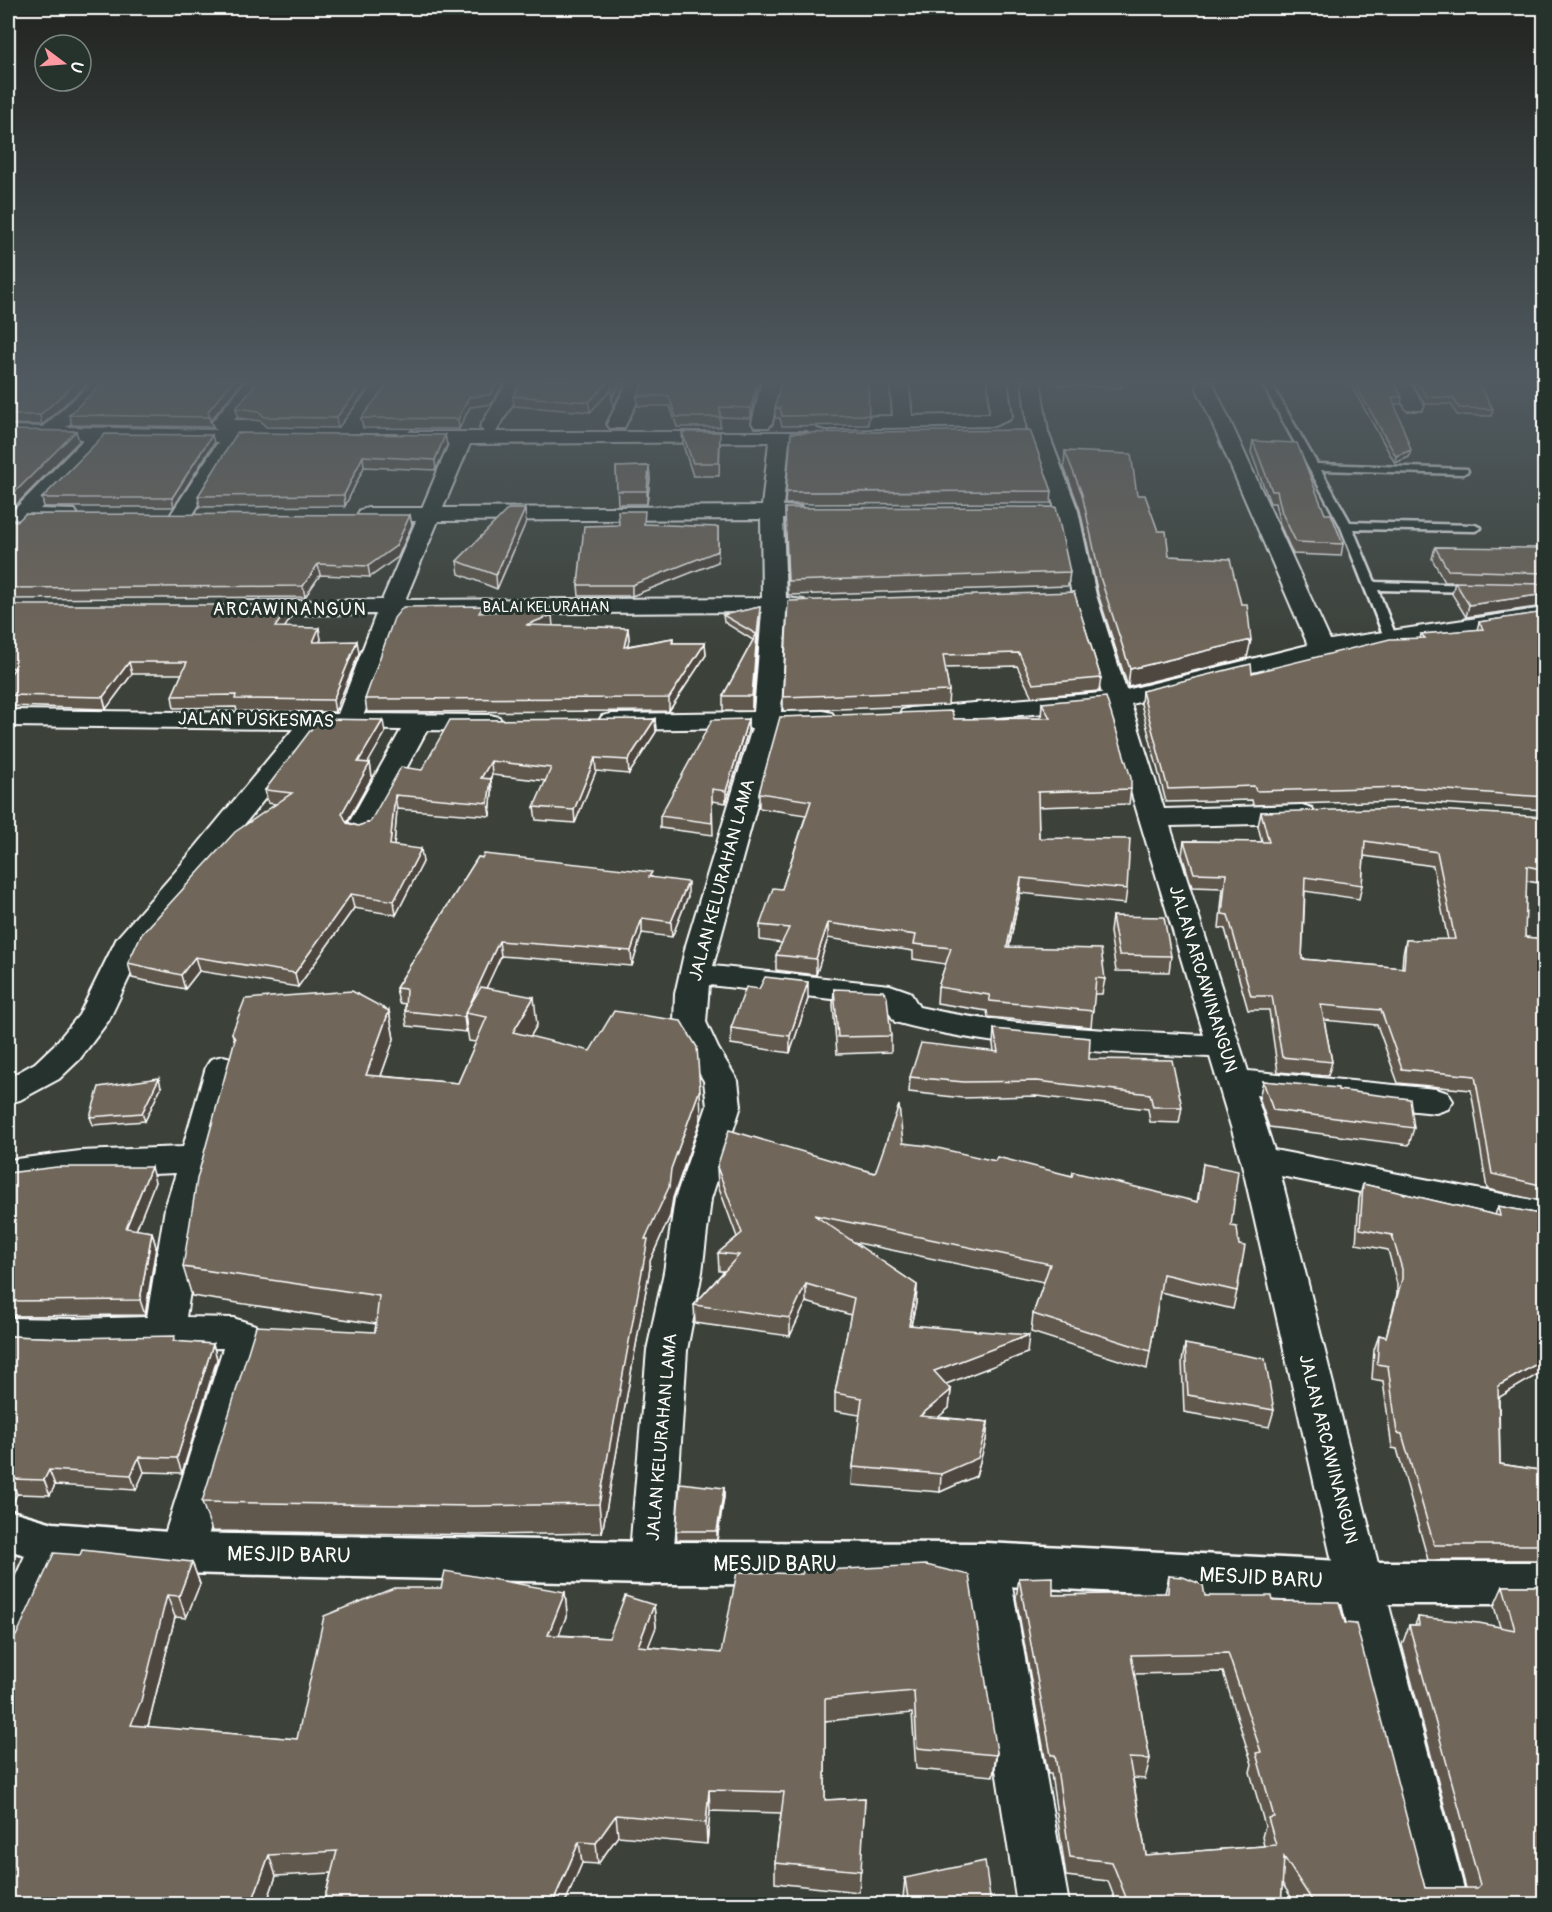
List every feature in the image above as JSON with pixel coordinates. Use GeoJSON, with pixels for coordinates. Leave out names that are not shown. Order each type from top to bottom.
{"type":"FeatureCollection","features":[{"type":"Feature","properties":{"kind":"street"},"geometry":{"type":"LineString","coordinates":[[12,520],[64,469]]}},
{"type":"Feature","properties":{"kind":"street"},"geometry":{"type":"LineString","coordinates":[[182,514],[210,469]]}},
{"type":"Feature","properties":{"kind":"street"},"geometry":{"type":"LineString","coordinates":[[348,721],[390,608],[448,469]]}},
{"type":"Feature","properties":{"kind":"street","name":"JALAN KELURAHAN LAMA"},"geometry":{"type":"LineString","coordinates":[[651,1563],[667,1350],[683,1272],[693,1199],[724,1106],[722,1081],[701,1048],[690,1022],[691,994],[767,721],[774,605],[771,469]]}},
{"type":"Feature","properties":{"kind":"street","name":"JALAN ARCAWINANGUN"},"geometry":{"type":"LineString","coordinates":[[1046,469],[1072,596],[1115,700],[1258,1160],[1360,1583],[1442,1905]]}},
{"type":"Feature","properties":{"kind":"street"},"geometry":{"type":"LineString","coordinates":[[1242,469],[1322,649]]}},
{"type":"Feature","properties":{"kind":"street"},"geometry":{"type":"LineString","coordinates":[[347,515],[819,512]]}},
{"type":"Feature","properties":{"kind":"street"},"geometry":{"type":"LineString","coordinates":[[158,514],[205,514]]}},
{"type":"Feature","properties":{"kind":"street"},"geometry":{"type":"LineString","coordinates":[[12,520],[86,515]]}},
{"type":"Feature","properties":{"kind":"street","name":"BALAI KELURAHAN"},"geometry":{"type":"LineString","coordinates":[[222,608],[822,604]]}},
{"type":"Feature","properties":{"kind":"street"},"geometry":{"type":"LineString","coordinates":[[882,717],[951,715],[1115,700],[1322,649],[1545,615]]}},
{"type":"Feature","properties":{"kind":"street","name":"JALAN PUSKESMAS"},"geometry":{"type":"LineString","coordinates":[[8,718],[512,723]]}},
{"type":"Feature","properties":{"kind":"street"},"geometry":{"type":"LineString","coordinates":[[581,723],[848,718]]}},
{"type":"Feature","properties":{"kind":"street"},"geometry":{"type":"LineString","coordinates":[[8,1092],[47,1071],[67,1052],[93,1020],[116,975],[128,945],[186,878],[314,720]]}},
{"type":"Feature","properties":{"kind":"street"},"geometry":{"type":"LineString","coordinates":[[360,828],[418,723]]}},
{"type":"Feature","properties":{"kind":"street"},"geometry":{"type":"LineString","coordinates":[[1153,818],[1332,813]]}},
{"type":"Feature","properties":{"kind":"street"},"geometry":{"type":"LineString","coordinates":[[695,974],[890,995],[899,999],[907,1015],[942,1023],[1069,1039],[1223,1047]]}},
{"type":"Feature","properties":{"kind":"street"},"geometry":{"type":"LineString","coordinates":[[164,1332],[184,1208],[223,1067]]}},
{"type":"Feature","properties":{"kind":"street"},"geometry":{"type":"LineString","coordinates":[[1234,1080],[1436,1101]]}},
{"type":"Feature","properties":{"kind":"street"},"geometry":{"type":"LineString","coordinates":[[8,1173],[80,1164],[196,1159]]}},
{"type":"Feature","properties":{"kind":"street"},"geometry":{"type":"LineString","coordinates":[[1258,1160],[1470,1203],[1545,1215]]}},
{"type":"Feature","properties":{"kind":"street"},"geometry":{"type":"LineString","coordinates":[[8,1333],[73,1335],[164,1332],[232,1333],[241,1336],[244,1346],[182,1553]]}},
{"type":"Feature","properties":{"kind":"street","name":"MESJID BARU"},"geometry":{"type":"LineString","coordinates":[[8,1530],[53,1543],[182,1553],[651,1563],[986,1564],[1360,1583],[1545,1583]]}},
{"type":"Feature","properties":{"kind":"street"},"geometry":{"type":"LineString","coordinates":[[8,1642],[53,1543]]}},
{"type":"Feature","properties":{"kind":"street"},"geometry":{"type":"LineString","coordinates":[[986,1564],[1043,1905]]}},
{"type":"Feature","properties":{"kind":"lane"},"geometry":{"type":"LineString","coordinates":[[1316,469],[1346,525],[1391,639]]}},
{"type":"Feature","properties":{"kind":"lane"},"geometry":{"type":"LineString","coordinates":[[1397,469],[1463,471]]}},
{"type":"Feature","properties":{"kind":"lane"},"geometry":{"type":"LineString","coordinates":[[1346,525],[1475,528]]}},
{"type":"Feature","properties":{"kind":"lane"},"geometry":{"type":"LineString","coordinates":[[1371,586],[1483,589]]}},
{"type":"Feature","properties":{"kind":"building"},"geometry":{"type":"Polygon","coordinates":[[[8,469],[38,469],[11,496],[8,497],[8,469]]]}},
{"type":"Feature","properties":{"kind":"building"},"geometry":{"type":"Polygon","coordinates":[[[70,469],[190,469],[172,498],[42,498],[70,469]]]}},
{"type":"Feature","properties":{"kind":"building"},"geometry":{"type":"Polygon","coordinates":[[[215,469],[357,469],[344,495],[198,496],[215,469]]]}},
{"type":"Feature","properties":{"kind":"building"},"geometry":{"type":"Polygon","coordinates":[[[616,469],[649,469],[647,491],[617,491],[616,469]]]}},
{"type":"Feature","properties":{"kind":"building"},"geometry":{"type":"Polygon","coordinates":[[[788,469],[1044,469],[1052,491],[786,492],[788,469]]]}},
{"type":"Feature","properties":{"kind":"building"},"geometry":{"type":"Polygon","coordinates":[[[1072,469],[1133,469],[1137,495],[1145,495],[1158,531],[1166,531],[1169,556],[1230,559],[1241,604],[1247,604],[1251,640],[1130,669],[1100,577],[1082,494],[1072,469]]]}},
{"type":"Feature","properties":{"kind":"building"},"geometry":{"type":"Polygon","coordinates":[[[1264,469],[1307,469],[1325,514],[1331,514],[1343,544],[1296,542],[1282,513],[1277,491],[1272,491],[1264,469]]]}},
{"type":"Feature","properties":{"kind":"building"},"geometry":{"type":"Polygon","coordinates":[[[1056,507],[1070,572],[788,581],[785,508],[1056,507]]]}},
{"type":"Feature","properties":{"kind":"building"},"geometry":{"type":"Polygon","coordinates":[[[508,509],[525,509],[496,575],[457,561],[508,509]]]}},
{"type":"Feature","properties":{"kind":"building"},"geometry":{"type":"Polygon","coordinates":[[[618,511],[645,511],[644,524],[718,527],[718,551],[632,585],[578,585],[584,526],[619,525],[618,511]]]}},
{"type":"Feature","properties":{"kind":"building"},"geometry":{"type":"Polygon","coordinates":[[[25,514],[410,515],[396,546],[368,566],[318,564],[303,586],[8,588],[8,520],[18,521],[25,514]]]}},
{"type":"Feature","properties":{"kind":"building"},"geometry":{"type":"Polygon","coordinates":[[[1435,547],[1543,548],[1545,550],[1545,573],[1448,570],[1435,547]]]}},
{"type":"Feature","properties":{"kind":"building"},"geometry":{"type":"Polygon","coordinates":[[[1455,582],[1545,584],[1545,594],[1469,605],[1455,582]]]}},
{"type":"Feature","properties":{"kind":"building"},"geometry":{"type":"Polygon","coordinates":[[[1074,592],[1101,678],[1033,684],[1019,653],[943,655],[949,691],[783,697],[788,601],[1074,592]]]}},
{"type":"Feature","properties":{"kind":"building"},"geometry":{"type":"Polygon","coordinates":[[[8,605],[290,605],[275,627],[319,628],[313,642],[357,641],[333,700],[235,699],[236,695],[172,696],[187,662],[129,662],[103,697],[8,695],[8,677],[15,668],[8,667],[8,651],[11,648],[8,647],[8,605]]]}},
{"type":"Feature","properties":{"kind":"building"},"geometry":{"type":"Polygon","coordinates":[[[483,606],[479,613],[550,607],[552,615],[526,625],[628,628],[624,647],[673,638],[672,643],[705,643],[669,698],[365,699],[394,618],[403,607],[483,606]]]}},
{"type":"Feature","properties":{"kind":"building"},"geometry":{"type":"Polygon","coordinates":[[[760,607],[757,635],[723,615],[760,607]]]}},
{"type":"Feature","properties":{"kind":"building"},"geometry":{"type":"Polygon","coordinates":[[[1545,612],[1545,797],[1407,787],[1256,791],[1254,786],[1168,789],[1142,691],[1251,664],[1252,673],[1390,639],[1425,638],[1421,634],[1483,629],[1479,622],[1545,612]]]}},
{"type":"Feature","properties":{"kind":"building"},"geometry":{"type":"Polygon","coordinates":[[[757,633],[752,696],[723,696],[757,633]]]}},
{"type":"Feature","properties":{"kind":"building"},"geometry":{"type":"Polygon","coordinates":[[[1106,697],[1131,778],[1131,789],[1038,792],[1039,838],[1130,839],[1127,889],[1021,878],[1007,947],[1101,949],[1105,979],[1096,978],[1093,1011],[990,1001],[989,995],[938,987],[951,948],[914,944],[916,935],[828,923],[816,959],[776,955],[789,928],[760,925],[773,888],[782,889],[811,801],[759,793],[780,717],[952,711],[954,719],[1050,718],[1042,703],[1106,697]]]}},
{"type":"Feature","properties":{"kind":"building"},"geometry":{"type":"Polygon","coordinates":[[[319,719],[383,720],[358,762],[370,763],[342,813],[347,823],[358,826],[370,822],[401,767],[422,770],[450,720],[655,719],[628,760],[595,758],[574,810],[534,807],[551,768],[491,761],[481,778],[491,779],[488,803],[395,795],[390,845],[421,849],[394,901],[351,894],[295,973],[195,957],[181,975],[128,963],[141,935],[235,832],[292,793],[265,790],[319,719]]]}},
{"type":"Feature","properties":{"kind":"building"},"geometry":{"type":"Polygon","coordinates":[[[748,719],[726,791],[712,789],[712,823],[660,816],[712,720],[748,719]]]}},
{"type":"Feature","properties":{"kind":"building"},"geometry":{"type":"Polygon","coordinates":[[[1407,808],[1545,817],[1545,870],[1527,866],[1525,937],[1545,939],[1545,1186],[1492,1174],[1475,1076],[1402,1069],[1381,1010],[1321,1005],[1332,1062],[1282,1057],[1272,996],[1251,996],[1228,915],[1222,914],[1226,874],[1194,873],[1184,841],[1269,842],[1261,812],[1407,808]],[[1365,841],[1362,885],[1305,877],[1302,959],[1404,968],[1406,940],[1455,939],[1437,852],[1365,841]]]}},
{"type":"Feature","properties":{"kind":"building"},"geometry":{"type":"Polygon","coordinates":[[[484,854],[652,872],[649,877],[688,882],[671,922],[642,918],[631,951],[499,941],[464,1017],[405,1011],[406,989],[396,988],[478,857],[482,858],[484,854]]]}},
{"type":"Feature","properties":{"kind":"building"},"geometry":{"type":"Polygon","coordinates":[[[1112,916],[1164,917],[1171,956],[1119,955],[1112,916]]]}},
{"type":"Feature","properties":{"kind":"building"},"geometry":{"type":"Polygon","coordinates":[[[765,977],[808,982],[790,1036],[731,1028],[746,987],[759,989],[765,977]]]}},
{"type":"Feature","properties":{"kind":"building"},"geometry":{"type":"Polygon","coordinates":[[[481,987],[534,997],[513,1032],[590,1051],[614,1011],[681,1021],[697,1047],[700,1089],[671,1169],[669,1187],[645,1239],[648,1239],[599,1504],[474,1506],[202,1502],[256,1326],[375,1332],[379,1296],[183,1267],[197,1179],[235,1039],[232,1033],[245,999],[352,991],[389,1011],[366,1075],[458,1083],[487,1017],[465,1013],[481,987]]]}},
{"type":"Feature","properties":{"kind":"building"},"geometry":{"type":"Polygon","coordinates":[[[834,989],[883,991],[887,997],[891,1036],[838,1037],[834,989]]]}},
{"type":"Feature","properties":{"kind":"building"},"geometry":{"type":"Polygon","coordinates":[[[994,1029],[1090,1038],[1089,1059],[1172,1060],[1182,1107],[1153,1107],[1150,1094],[1037,1081],[964,1082],[910,1077],[921,1043],[998,1052],[994,1029]]]}},
{"type":"Feature","properties":{"kind":"building"},"geometry":{"type":"Polygon","coordinates":[[[159,1078],[142,1113],[90,1117],[99,1087],[159,1078]]]}},
{"type":"Feature","properties":{"kind":"building"},"geometry":{"type":"Polygon","coordinates":[[[1263,1081],[1338,1088],[1338,1090],[1410,1099],[1414,1128],[1273,1110],[1263,1081]]]}},
{"type":"Feature","properties":{"kind":"building"},"geometry":{"type":"Polygon","coordinates":[[[899,1105],[903,1143],[929,1146],[995,1161],[997,1157],[1072,1176],[1073,1172],[1198,1202],[1203,1164],[1238,1171],[1231,1226],[1237,1227],[1239,1245],[1245,1246],[1237,1291],[1163,1274],[1150,1351],[1033,1314],[1050,1264],[814,1215],[917,1285],[909,1325],[1029,1335],[934,1371],[951,1390],[920,1416],[988,1422],[978,1458],[941,1474],[853,1467],[862,1398],[835,1393],[854,1298],[806,1284],[790,1318],[694,1305],[739,1255],[718,1253],[742,1233],[717,1167],[729,1130],[875,1173],[899,1105]]]}},
{"type":"Feature","properties":{"kind":"building"},"geometry":{"type":"Polygon","coordinates":[[[57,1167],[151,1167],[126,1228],[152,1232],[140,1300],[8,1301],[8,1173],[57,1167]]]}},
{"type":"Feature","properties":{"kind":"building"},"geometry":{"type":"Polygon","coordinates":[[[1363,1184],[1500,1216],[1498,1206],[1545,1215],[1545,1359],[1498,1386],[1500,1464],[1545,1471],[1545,1545],[1434,1545],[1402,1434],[1397,1433],[1388,1366],[1377,1364],[1379,1335],[1386,1337],[1402,1279],[1402,1269],[1392,1235],[1360,1229],[1363,1184]]]}},
{"type":"Feature","properties":{"kind":"building"},"geometry":{"type":"Polygon","coordinates":[[[8,1336],[68,1338],[175,1336],[173,1341],[213,1344],[177,1458],[139,1457],[131,1475],[49,1470],[44,1480],[11,1479],[8,1485],[8,1336]]]}},
{"type":"Feature","properties":{"kind":"building"},"geometry":{"type":"Polygon","coordinates":[[[1185,1344],[1265,1359],[1274,1410],[1188,1395],[1185,1344]]]}},
{"type":"Feature","properties":{"kind":"building"},"geometry":{"type":"Polygon","coordinates":[[[680,1483],[724,1488],[717,1531],[676,1531],[680,1483]]]}},
{"type":"Feature","properties":{"kind":"building"},"geometry":{"type":"Polygon","coordinates":[[[82,1550],[192,1562],[179,1596],[167,1595],[141,1701],[131,1725],[297,1739],[324,1616],[394,1588],[441,1588],[445,1571],[565,1592],[548,1635],[609,1638],[625,1596],[654,1605],[638,1646],[721,1653],[737,1572],[802,1574],[803,1571],[926,1565],[969,1575],[997,1752],[996,1755],[917,1748],[914,1691],[825,1699],[825,1800],[865,1798],[861,1871],[775,1863],[784,1792],[709,1790],[706,1823],[616,1815],[596,1843],[579,1842],[552,1904],[557,1905],[323,1905],[337,1851],[269,1855],[251,1905],[8,1905],[8,1640],[16,1636],[54,1553],[80,1555],[82,1550]]]}},
{"type":"Feature","properties":{"kind":"building"},"geometry":{"type":"Polygon","coordinates":[[[1169,1576],[1183,1577],[1203,1585],[1205,1596],[1272,1596],[1273,1601],[1339,1602],[1345,1623],[1356,1624],[1425,1888],[1477,1888],[1480,1885],[1409,1625],[1419,1625],[1418,1617],[1479,1623],[1515,1630],[1503,1586],[1545,1586],[1545,1905],[1315,1905],[1284,1857],[1281,1905],[1129,1905],[1112,1862],[1070,1857],[1055,1755],[1051,1755],[1019,1578],[1053,1577],[1053,1595],[1168,1593],[1169,1576]],[[1228,1653],[1131,1655],[1150,1759],[1129,1758],[1146,1855],[1276,1845],[1268,1818],[1274,1817],[1256,1753],[1261,1752],[1228,1653]]]}},
{"type":"Feature","properties":{"kind":"building"},"geometry":{"type":"Polygon","coordinates":[[[985,1861],[991,1905],[909,1905],[905,1878],[985,1861]]]}},
{"type":"Feature","properties":{"kind":"district","name":"ARCAWINANGUN"},"geometry":{"type":"Point","coordinates":[290,609]}}]}
